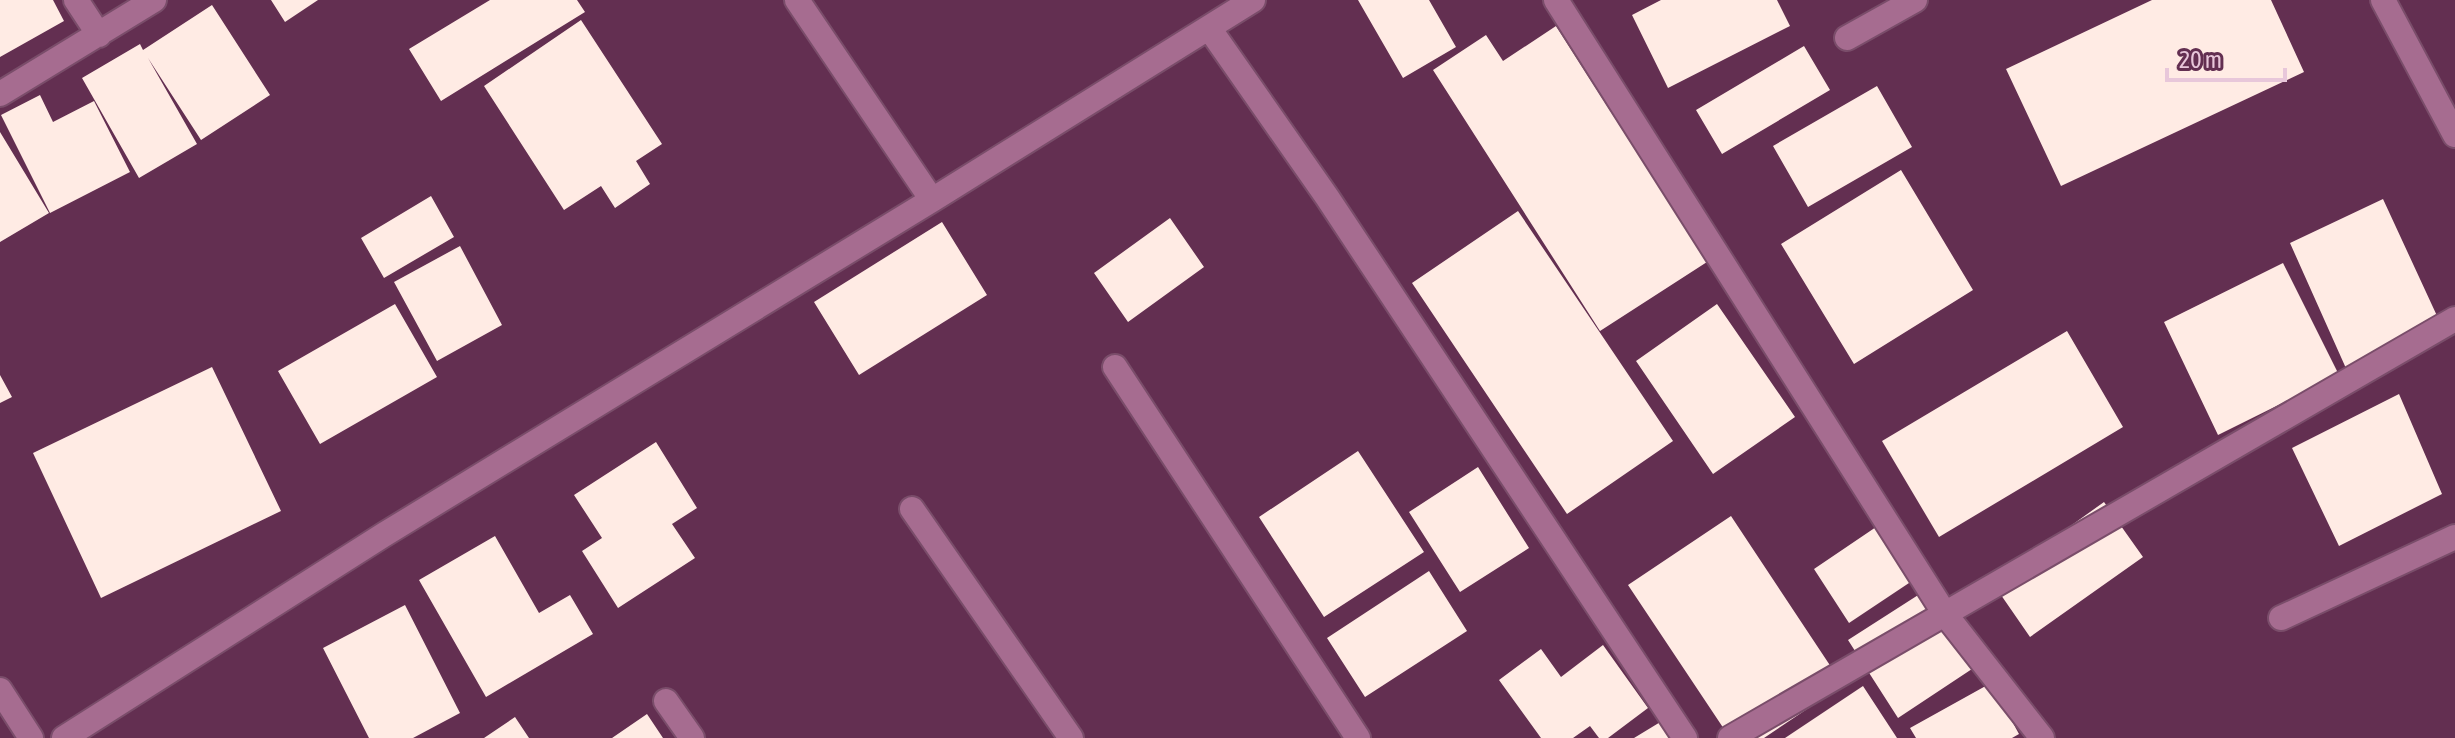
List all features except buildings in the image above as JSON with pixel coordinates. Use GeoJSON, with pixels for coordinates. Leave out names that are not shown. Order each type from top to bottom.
{"type":"FeatureCollection","features":[{"type":"Feature","properties":{"kind":"street"},"geometry":{"type":"LineString","coordinates":[[76,0],[99,35]]}},
{"type":"Feature","properties":{"kind":"street"},"geometry":{"type":"LineString","coordinates":[[0,94],[154,0]]}},
{"type":"Feature","properties":{"kind":"street"},"geometry":{"type":"LineString","coordinates":[[797,0],[932,200]]}},
{"type":"Feature","properties":{"kind":"street"},"geometry":{"type":"LineString","coordinates":[[64,738],[385,534],[1253,0]]}},
{"type":"Feature","properties":{"kind":"street"},"geometry":{"type":"LineString","coordinates":[[1556,0],[1945,614],[2042,738]]}},
{"type":"Feature","properties":{"kind":"street"},"geometry":{"type":"LineString","coordinates":[[1847,38],[1915,0]]}},
{"type":"Feature","properties":{"kind":"street"},"geometry":{"type":"LineString","coordinates":[[2383,0],[2455,135]]}},
{"type":"Feature","properties":{"kind":"street"},"geometry":{"type":"LineString","coordinates":[[1209,28],[1327,197],[1685,738]]}},
{"type":"Feature","properties":{"kind":"street"},"geometry":{"type":"LineString","coordinates":[[1730,738],[2455,319]]}},
{"type":"Feature","properties":{"kind":"street"},"geometry":{"type":"LineString","coordinates":[[1115,367],[1358,738]]}},
{"type":"Feature","properties":{"kind":"street"},"geometry":{"type":"LineString","coordinates":[[912,509],[1071,738]]}},
{"type":"Feature","properties":{"kind":"street"},"geometry":{"type":"LineString","coordinates":[[2281,618],[2455,537]]}},
{"type":"Feature","properties":{"kind":"street"},"geometry":{"type":"LineString","coordinates":[[0,690],[31,738]]}},
{"type":"Feature","properties":{"kind":"street"},"geometry":{"type":"LineString","coordinates":[[666,701],[692,738]]}}]}
